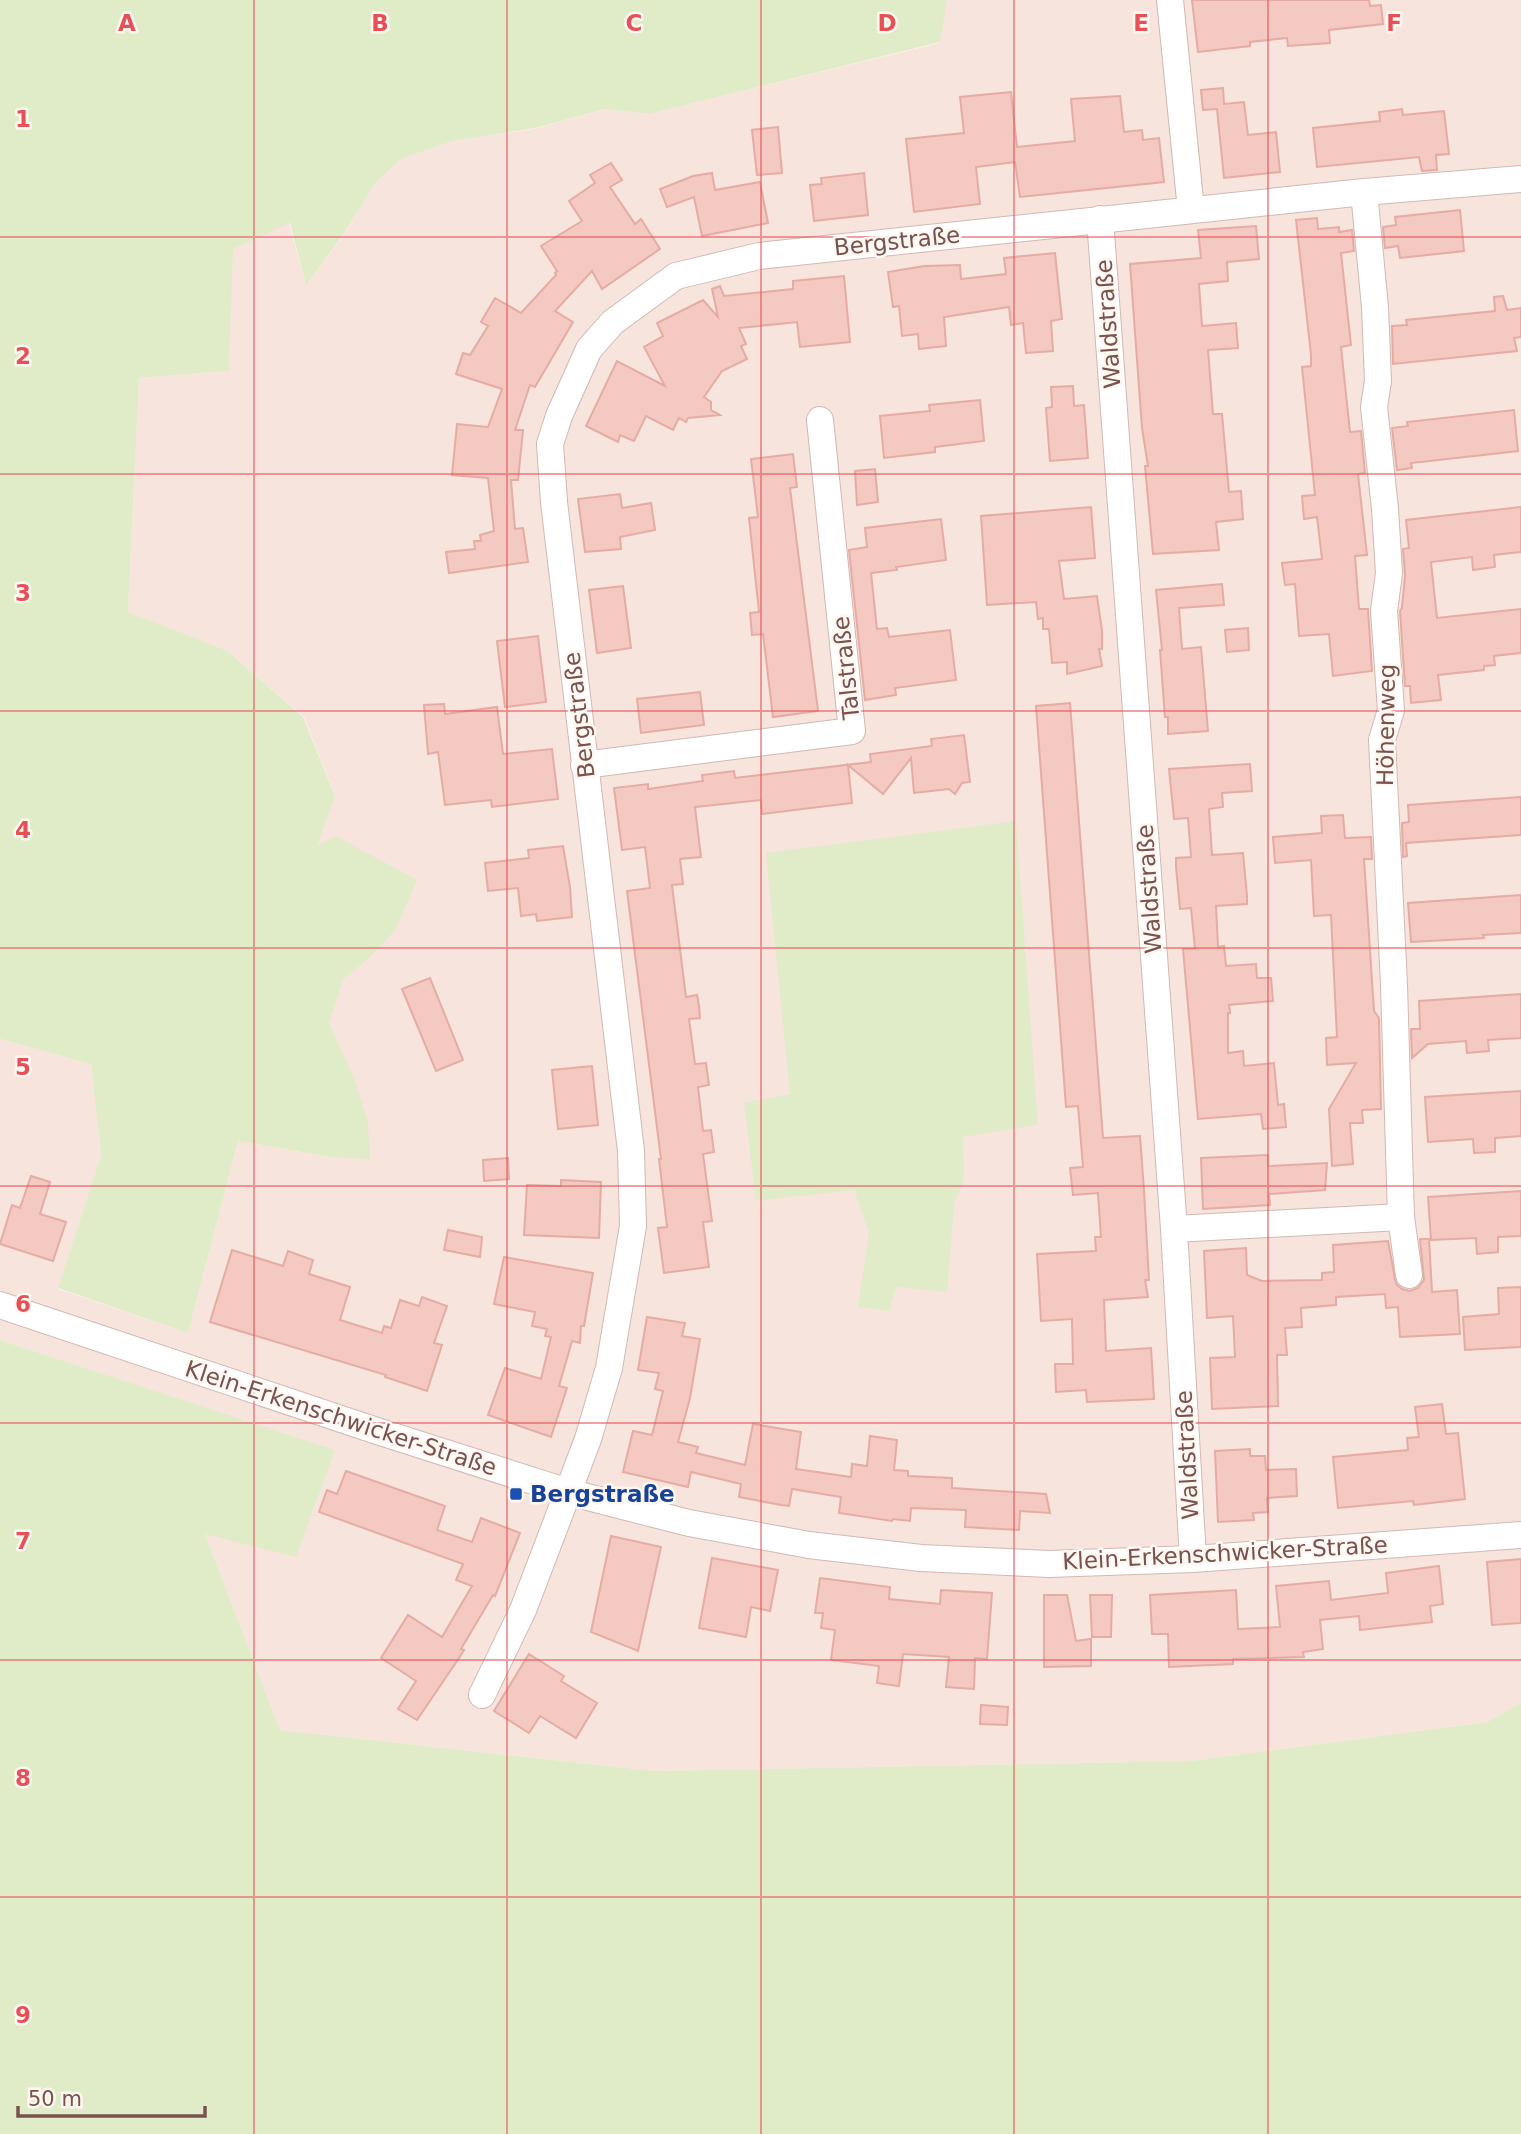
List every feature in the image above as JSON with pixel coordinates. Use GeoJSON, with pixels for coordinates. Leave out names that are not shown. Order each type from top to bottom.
{"type":"FeatureCollection","features":[{"type":"Feature","properties":{"kind":"street"},"geometry":{"type":"LineString","coordinates":[[1170,0],[1191,210]]}},
{"type":"Feature","properties":{"kind":"street","name":"Bergstraße"},"geometry":{"type":"LineString","coordinates":[[482,1695],[523,1610],[588,1439],[609,1368],[633,1226],[631,1151],[554,502],[551,443],[559,416],[589,349],[613,322],[676,276],[759,256],[1521,178]]}},
{"type":"Feature","properties":{"kind":"street","name":"Höhenweg"},"geometry":{"type":"LineString","coordinates":[[1364,192],[1378,368],[1374,407],[1389,573],[1384,611],[1391,710],[1382,740],[1394,985],[1401,1217],[1409,1275]]}},
{"type":"Feature","properties":{"kind":"street","name":"Waldstraße"},"geometry":{"type":"LineString","coordinates":[[1100,219],[1174,1229],[1193,1559]]}},
{"type":"Feature","properties":{"kind":"street","name":"Talstraße"},"geometry":{"type":"LineString","coordinates":[[584,765],[852,731],[820,420]]}},
{"type":"Feature","properties":{"kind":"street"},"geometry":{"type":"LineString","coordinates":[[1174,1229],[1401,1217]]}},
{"type":"Feature","properties":{"kind":"street","name":"Klein-Erkenschwicker-Straße"},"geometry":{"type":"LineString","coordinates":[[0,1305],[569,1492],[689,1523],[809,1545],[921,1558],[1049,1564],[1193,1559],[1521,1535]]}},
{"type":"Feature","properties":{"kind":"shaded area"},"geometry":{"type":"Polygon","coordinates":[[[944,0],[1521,0],[1521,1703],[1487,1722],[1191,1761],[654,1771],[280,1730],[205,1534],[334,1450],[0,1340],[0,1039],[91,1064],[101,1155],[58,1289],[188,1333],[238,1141],[329,1157],[299,893],[335,795],[304,717],[226,650],[128,613],[139,378],[229,371],[232,249],[289,223],[306,285],[345,233],[375,182],[401,159],[451,141],[533,129],[606,109],[647,114],[940,43],[944,0]]]}},
{"type":"Feature","properties":{"kind":"green space"},"geometry":{"type":"Polygon","coordinates":[[[0,0],[947,0],[940,42],[648,114],[605,109],[535,128],[452,141],[401,159],[375,183],[345,232],[306,285],[290,223],[233,249],[229,371],[139,378],[128,612],[226,650],[303,717],[335,796],[317,846],[336,836],[417,880],[395,930],[370,957],[343,979],[329,1023],[356,1083],[368,1123],[370,1159],[330,1157],[238,1141],[188,1333],[58,1288],[101,1155],[91,1064],[0,1039],[0,0]]]}},
{"type":"Feature","properties":{"kind":"green space"},"geometry":{"type":"Polygon","coordinates":[[[1016,821],[1038,1125],[963,1137],[964,1180],[954,1204],[947,1292],[896,1287],[889,1311],[858,1307],[869,1232],[854,1190],[756,1201],[744,1103],[790,1094],[766,853],[1016,821]]]}},
{"type":"Feature","properties":{"kind":"green space"},"geometry":{"type":"Polygon","coordinates":[[[0,1340],[335,1450],[296,1557],[205,1534],[280,1730],[654,1771],[1191,1761],[1487,1722],[1521,1703],[1521,2134],[0,2134],[0,1340]]]}},
{"type":"Feature","properties":{"kind":"building"},"geometry":{"type":"Polygon","coordinates":[[[1192,0],[1369,0],[1370,6],[1381,5],[1383,24],[1329,30],[1330,43],[1288,46],[1287,38],[1250,42],[1250,46],[1198,52],[1192,0]]]}},
{"type":"Feature","properties":{"kind":"building"},"geometry":{"type":"Polygon","coordinates":[[[1223,88],[1224,104],[1244,102],[1248,135],[1276,132],[1280,172],[1224,178],[1217,109],[1203,110],[1201,90],[1223,88]]]}},
{"type":"Feature","properties":{"kind":"building"},"geometry":{"type":"Polygon","coordinates":[[[1011,92],[1017,147],[1075,141],[1071,99],[1120,96],[1124,132],[1142,130],[1143,140],[1159,138],[1164,182],[1020,197],[1015,162],[976,167],[980,204],[914,212],[906,139],[964,133],[960,97],[1011,92]]]}},
{"type":"Feature","properties":{"kind":"building"},"geometry":{"type":"Polygon","coordinates":[[[1402,109],[1403,115],[1444,111],[1449,154],[1436,155],[1437,170],[1422,171],[1419,157],[1317,167],[1313,128],[1380,121],[1379,112],[1402,109]]]}},
{"type":"Feature","properties":{"kind":"building"},"geometry":{"type":"Polygon","coordinates":[[[778,127],[782,173],[757,175],[752,130],[778,127]]]}},
{"type":"Feature","properties":{"kind":"building"},"geometry":{"type":"Polygon","coordinates":[[[611,163],[622,180],[610,187],[635,224],[641,219],[660,249],[602,289],[592,271],[555,311],[573,322],[535,387],[530,385],[515,430],[523,430],[518,480],[511,480],[515,529],[523,528],[528,562],[449,573],[446,552],[475,549],[474,541],[481,541],[480,535],[494,531],[488,478],[452,475],[457,424],[488,427],[502,389],[456,374],[463,353],[470,355],[488,326],[481,322],[495,298],[521,313],[556,275],[557,271],[541,246],[582,221],[569,201],[595,183],[590,175],[611,163]]]}},
{"type":"Feature","properties":{"kind":"building"},"geometry":{"type":"Polygon","coordinates":[[[712,173],[715,190],[760,182],[768,223],[702,236],[694,197],[667,207],[660,189],[693,176],[712,173]]]}},
{"type":"Feature","properties":{"kind":"building"},"geometry":{"type":"Polygon","coordinates":[[[864,173],[868,215],[814,221],[810,185],[822,184],[821,178],[864,173]]]}},
{"type":"Feature","properties":{"kind":"building"},"geometry":{"type":"Polygon","coordinates":[[[1460,210],[1464,251],[1400,258],[1398,246],[1385,248],[1383,227],[1396,225],[1395,217],[1460,210]]]}},
{"type":"Feature","properties":{"kind":"building"},"geometry":{"type":"Polygon","coordinates":[[[1317,218],[1318,229],[1339,227],[1339,232],[1352,230],[1354,251],[1341,253],[1351,345],[1341,347],[1350,432],[1361,431],[1365,473],[1358,474],[1367,555],[1355,556],[1359,609],[1368,609],[1372,671],[1333,676],[1329,634],[1299,636],[1295,584],[1285,585],[1282,563],[1322,559],[1317,517],[1304,519],[1302,496],[1315,495],[1302,367],[1311,366],[1311,355],[1296,220],[1317,218]]]}},
{"type":"Feature","properties":{"kind":"building"},"geometry":{"type":"Polygon","coordinates":[[[1256,226],[1259,259],[1227,262],[1228,281],[1199,284],[1202,326],[1236,323],[1238,348],[1208,350],[1213,414],[1222,414],[1229,492],[1241,491],[1243,519],[1216,522],[1219,550],[1153,554],[1130,264],[1201,258],[1198,230],[1256,226]]]}},
{"type":"Feature","properties":{"kind":"building"},"geometry":{"type":"Polygon","coordinates":[[[1055,253],[1062,319],[1051,321],[1053,351],[1026,353],[1023,323],[1011,325],[1009,307],[944,317],[946,346],[919,349],[918,334],[902,336],[899,306],[893,307],[888,272],[924,266],[960,265],[961,279],[1006,274],[1004,258],[1055,253]]]}},
{"type":"Feature","properties":{"kind":"building"},"geometry":{"type":"Polygon","coordinates":[[[844,276],[850,342],[800,347],[797,322],[739,328],[746,344],[741,346],[747,359],[722,371],[704,397],[711,402],[711,410],[720,415],[688,418],[686,422],[679,418],[673,430],[646,416],[634,441],[620,435],[618,442],[586,426],[617,361],[665,386],[644,347],[663,336],[657,323],[703,300],[718,317],[712,289],[720,286],[724,296],[793,289],[793,281],[844,276]]]}},
{"type":"Feature","properties":{"kind":"building"},"geometry":{"type":"Polygon","coordinates":[[[1503,296],[1507,310],[1521,308],[1521,337],[1514,338],[1517,351],[1393,364],[1392,326],[1407,325],[1406,320],[1495,311],[1494,297],[1503,296]]]}},
{"type":"Feature","properties":{"kind":"building"},"geometry":{"type":"Polygon","coordinates":[[[1073,386],[1074,406],[1084,405],[1088,458],[1050,461],[1046,408],[1052,407],[1051,387],[1073,386]]]}},
{"type":"Feature","properties":{"kind":"building"},"geometry":{"type":"Polygon","coordinates":[[[980,400],[984,441],[935,447],[935,452],[884,458],[880,416],[930,411],[929,405],[980,400]]]}},
{"type":"Feature","properties":{"kind":"building"},"geometry":{"type":"Polygon","coordinates":[[[1514,410],[1518,451],[1411,463],[1412,468],[1397,470],[1392,428],[1408,426],[1407,422],[1514,410]]]}},
{"type":"Feature","properties":{"kind":"building"},"geometry":{"type":"Polygon","coordinates":[[[793,454],[797,487],[790,488],[818,711],[773,717],[763,634],[752,635],[750,613],[759,612],[749,518],[758,517],[751,459],[793,454]]]}},
{"type":"Feature","properties":{"kind":"building"},"geometry":{"type":"Polygon","coordinates":[[[875,469],[878,502],[857,505],[855,471],[875,469]]]}},
{"type":"Feature","properties":{"kind":"building"},"geometry":{"type":"Polygon","coordinates":[[[620,494],[622,508],[651,503],[655,530],[620,537],[621,549],[585,552],[578,499],[620,494]]]}},
{"type":"Feature","properties":{"kind":"building"},"geometry":{"type":"Polygon","coordinates":[[[1091,507],[1095,558],[1059,561],[1064,599],[1097,596],[1102,631],[1102,649],[1099,649],[1102,666],[1067,674],[1067,662],[1052,663],[1049,629],[1043,629],[1043,618],[1038,619],[1036,602],[987,605],[981,516],[1091,507]]]}},
{"type":"Feature","properties":{"kind":"building"},"geometry":{"type":"Polygon","coordinates":[[[1521,507],[1521,552],[1494,555],[1495,567],[1473,570],[1472,557],[1431,562],[1437,618],[1521,609],[1521,653],[1494,656],[1495,665],[1484,666],[1484,670],[1438,675],[1441,700],[1411,703],[1410,686],[1405,686],[1400,611],[1405,575],[1403,549],[1409,548],[1406,520],[1521,507]]]}},
{"type":"Feature","properties":{"kind":"building"},"geometry":{"type":"Polygon","coordinates":[[[941,519],[946,560],[871,573],[877,629],[887,628],[889,637],[950,630],[956,680],[895,688],[896,695],[865,700],[849,550],[867,547],[865,528],[941,519]]]}},
{"type":"Feature","properties":{"kind":"building"},"geometry":{"type":"Polygon","coordinates":[[[1222,584],[1224,605],[1179,608],[1182,649],[1201,647],[1208,731],[1168,734],[1156,590],[1222,584]]]}},
{"type":"Feature","properties":{"kind":"building"},"geometry":{"type":"Polygon","coordinates":[[[623,586],[631,648],[597,653],[589,590],[623,586]]]}},
{"type":"Feature","properties":{"kind":"building"},"geometry":{"type":"Polygon","coordinates":[[[1248,628],[1249,650],[1227,652],[1225,630],[1248,628]]]}},
{"type":"Feature","properties":{"kind":"building"},"geometry":{"type":"Polygon","coordinates":[[[538,636],[546,702],[505,707],[497,641],[538,636]]]}},
{"type":"Feature","properties":{"kind":"building"},"geometry":{"type":"Polygon","coordinates":[[[700,692],[704,725],[641,733],[637,699],[700,692]]]}},
{"type":"Feature","properties":{"kind":"building"},"geometry":{"type":"Polygon","coordinates":[[[1070,703],[1103,1138],[1140,1136],[1149,1280],[1145,1280],[1148,1297],[1104,1300],[1106,1351],[1151,1348],[1154,1399],[1087,1402],[1086,1390],[1056,1392],[1055,1364],[1073,1364],[1072,1319],[1041,1321],[1037,1254],[1096,1251],[1095,1237],[1101,1237],[1098,1193],[1073,1195],[1070,1168],[1083,1167],[1078,1106],[1066,1107],[1036,706],[1070,703]]]}},
{"type":"Feature","properties":{"kind":"building"},"geometry":{"type":"Polygon","coordinates":[[[444,704],[445,714],[497,707],[503,754],[552,749],[558,799],[492,807],[491,800],[445,805],[438,752],[428,754],[424,705],[444,704]]]}},
{"type":"Feature","properties":{"kind":"building"},"geometry":{"type":"Polygon","coordinates":[[[964,735],[970,782],[962,783],[955,794],[949,789],[914,793],[911,758],[883,794],[848,765],[852,803],[762,814],[761,800],[695,807],[701,857],[680,859],[683,884],[672,885],[686,997],[697,995],[699,1006],[700,1018],[689,1019],[695,1064],[706,1063],[709,1085],[698,1087],[703,1131],[711,1130],[714,1152],[703,1154],[712,1221],[703,1222],[709,1267],[664,1273],[658,1228],[667,1227],[661,1159],[627,891],[650,888],[645,847],[622,850],[614,788],[648,784],[648,789],[703,781],[702,775],[734,771],[735,778],[871,762],[870,754],[932,746],[931,739],[964,735]]]}},
{"type":"Feature","properties":{"kind":"building"},"geometry":{"type":"Polygon","coordinates":[[[1250,764],[1252,791],[1222,793],[1223,807],[1209,809],[1212,855],[1243,853],[1247,896],[1247,904],[1216,906],[1218,947],[1224,946],[1226,966],[1256,964],[1257,978],[1271,978],[1273,1001],[1229,1005],[1228,1013],[1228,1053],[1243,1051],[1244,1066],[1274,1063],[1278,1105],[1284,1104],[1286,1127],[1263,1129],[1261,1114],[1198,1119],[1183,949],[1195,949],[1191,908],[1180,909],[1176,867],[1176,858],[1191,857],[1188,818],[1174,819],[1169,769],[1250,764]]]}},
{"type":"Feature","properties":{"kind":"building"},"geometry":{"type":"Polygon","coordinates":[[[1521,797],[1521,835],[1406,843],[1407,856],[1403,857],[1402,823],[1409,822],[1408,805],[1521,797]]]}},
{"type":"Feature","properties":{"kind":"building"},"geometry":{"type":"Polygon","coordinates":[[[1343,815],[1345,838],[1371,837],[1372,859],[1364,859],[1374,1011],[1379,1018],[1381,1109],[1362,1110],[1363,1123],[1350,1123],[1353,1164],[1332,1166],[1329,1109],[1356,1063],[1327,1065],[1326,1038],[1337,1037],[1331,915],[1314,916],[1311,860],[1275,863],[1273,837],[1322,833],[1321,816],[1343,815]]]}},
{"type":"Feature","properties":{"kind":"building"},"geometry":{"type":"Polygon","coordinates":[[[563,846],[572,917],[537,921],[536,914],[521,916],[518,888],[488,891],[485,863],[529,858],[528,850],[563,846]]]}},
{"type":"Feature","properties":{"kind":"building"},"geometry":{"type":"Polygon","coordinates":[[[1521,895],[1521,933],[1411,942],[1408,903],[1521,895]]]}},
{"type":"Feature","properties":{"kind":"building"},"geometry":{"type":"Polygon","coordinates":[[[430,978],[463,1060],[436,1071],[402,989],[430,978]]]}},
{"type":"Feature","properties":{"kind":"building"},"geometry":{"type":"Polygon","coordinates":[[[1521,994],[1521,1038],[1488,1040],[1489,1051],[1467,1053],[1466,1041],[1428,1044],[1412,1058],[1411,1029],[1420,1029],[1419,1001],[1521,994]]]}},
{"type":"Feature","properties":{"kind":"building"},"geometry":{"type":"Polygon","coordinates":[[[592,1066],[598,1125],[558,1129],[552,1070],[592,1066]]]}},
{"type":"Feature","properties":{"kind":"building"},"geometry":{"type":"Polygon","coordinates":[[[1521,1091],[1521,1136],[1495,1138],[1495,1152],[1474,1153],[1473,1139],[1428,1142],[1425,1097],[1521,1091]]]}},
{"type":"Feature","properties":{"kind":"building"},"geometry":{"type":"Polygon","coordinates":[[[1268,1155],[1268,1166],[1327,1163],[1325,1190],[1269,1194],[1270,1205],[1203,1209],[1201,1158],[1268,1155]]]}},
{"type":"Feature","properties":{"kind":"building"},"geometry":{"type":"Polygon","coordinates":[[[508,1158],[509,1179],[484,1181],[483,1160],[508,1158]]]}},
{"type":"Feature","properties":{"kind":"building"},"geometry":{"type":"Polygon","coordinates":[[[31,1176],[50,1182],[40,1214],[66,1222],[53,1261],[0,1244],[12,1205],[20,1208],[31,1176]]]}},
{"type":"Feature","properties":{"kind":"building"},"geometry":{"type":"Polygon","coordinates":[[[561,1180],[601,1182],[599,1238],[524,1235],[527,1185],[561,1186],[561,1180]]]}},
{"type":"Feature","properties":{"kind":"building"},"geometry":{"type":"Polygon","coordinates":[[[1521,1191],[1521,1236],[1498,1237],[1498,1252],[1477,1254],[1476,1238],[1431,1240],[1428,1197],[1521,1191]]]}},
{"type":"Feature","properties":{"kind":"building"},"geometry":{"type":"Polygon","coordinates":[[[448,1230],[482,1237],[480,1257],[444,1250],[448,1230]]]}},
{"type":"Feature","properties":{"kind":"building"},"geometry":{"type":"Polygon","coordinates":[[[1420,1239],[1429,1239],[1432,1292],[1457,1290],[1460,1334],[1400,1337],[1398,1307],[1386,1308],[1385,1294],[1336,1297],[1336,1305],[1301,1308],[1302,1327],[1285,1328],[1287,1355],[1277,1355],[1278,1406],[1212,1409],[1210,1358],[1235,1357],[1233,1316],[1207,1318],[1204,1251],[1246,1248],[1247,1275],[1262,1281],[1322,1280],[1322,1273],[1334,1272],[1333,1245],[1388,1241],[1396,1284],[1410,1291],[1418,1288],[1424,1280],[1420,1239]]]}},
{"type":"Feature","properties":{"kind":"building"},"geometry":{"type":"Polygon","coordinates":[[[232,1250],[283,1266],[288,1251],[313,1260],[309,1274],[350,1287],[340,1320],[382,1333],[384,1326],[391,1328],[400,1300],[419,1306],[422,1297],[447,1306],[434,1343],[442,1345],[427,1391],[385,1377],[386,1375],[210,1322],[232,1250]]]}},
{"type":"Feature","properties":{"kind":"building"},"geometry":{"type":"Polygon","coordinates":[[[504,1257],[593,1273],[584,1326],[581,1326],[580,1343],[572,1341],[559,1386],[567,1388],[551,1437],[488,1415],[505,1368],[541,1379],[551,1337],[545,1336],[547,1329],[532,1326],[535,1312],[494,1304],[504,1257]]]}},
{"type":"Feature","properties":{"kind":"building"},"geometry":{"type":"Polygon","coordinates":[[[1521,1287],[1521,1347],[1465,1350],[1463,1317],[1499,1314],[1498,1288],[1521,1287]]]}},
{"type":"Feature","properties":{"kind":"building"},"geometry":{"type":"Polygon","coordinates":[[[647,1317],[685,1323],[682,1336],[700,1339],[690,1398],[678,1442],[698,1447],[696,1453],[745,1465],[753,1424],[801,1432],[796,1469],[851,1477],[852,1464],[867,1466],[870,1436],[897,1440],[894,1470],[908,1471],[908,1476],[952,1478],[952,1488],[1046,1494],[1050,1513],[1020,1511],[1019,1530],[965,1527],[966,1510],[911,1508],[910,1521],[892,1521],[839,1513],[841,1497],[792,1489],[789,1506],[739,1497],[741,1484],[691,1472],[688,1487],[623,1472],[633,1431],[652,1435],[663,1391],[655,1389],[659,1373],[638,1370],[647,1317]]]}},
{"type":"Feature","properties":{"kind":"building"},"geometry":{"type":"Polygon","coordinates":[[[1442,1404],[1446,1434],[1458,1433],[1465,1499],[1414,1505],[1413,1501],[1338,1508],[1333,1457],[1408,1450],[1407,1438],[1419,1437],[1415,1407],[1442,1404]]]}},
{"type":"Feature","properties":{"kind":"building"},"geometry":{"type":"Polygon","coordinates":[[[1250,1449],[1250,1456],[1265,1456],[1266,1470],[1296,1469],[1297,1496],[1267,1498],[1268,1512],[1253,1513],[1254,1520],[1218,1522],[1215,1451],[1250,1449]]]}},
{"type":"Feature","properties":{"kind":"building"},"geometry":{"type":"Polygon","coordinates":[[[346,1471],[445,1506],[437,1530],[472,1542],[481,1518],[520,1533],[495,1596],[493,1595],[461,1649],[464,1650],[459,1658],[417,1720],[398,1709],[416,1681],[381,1658],[408,1615],[442,1637],[472,1586],[456,1580],[463,1564],[319,1512],[327,1490],[337,1494],[346,1471]]]}},
{"type":"Feature","properties":{"kind":"building"},"geometry":{"type":"Polygon","coordinates":[[[611,1536],[661,1547],[638,1651],[591,1632],[611,1536]]]}},
{"type":"Feature","properties":{"kind":"building"},"geometry":{"type":"Polygon","coordinates":[[[712,1558],[778,1570],[770,1611],[751,1607],[746,1637],[699,1628],[712,1558]]]}},
{"type":"Feature","properties":{"kind":"building"},"geometry":{"type":"Polygon","coordinates":[[[1521,1559],[1521,1623],[1492,1625],[1487,1562],[1521,1559]]]}},
{"type":"Feature","properties":{"kind":"building"},"geometry":{"type":"Polygon","coordinates":[[[1439,1566],[1443,1604],[1430,1606],[1432,1622],[1360,1630],[1359,1616],[1320,1620],[1323,1649],[1303,1652],[1304,1657],[1233,1659],[1233,1664],[1169,1667],[1168,1634],[1152,1634],[1150,1595],[1236,1590],[1238,1629],[1280,1627],[1276,1586],[1329,1581],[1331,1600],[1388,1593],[1386,1573],[1439,1566]]]}},
{"type":"Feature","properties":{"kind":"building"},"geometry":{"type":"Polygon","coordinates":[[[820,1578],[890,1587],[889,1599],[940,1604],[941,1590],[992,1593],[987,1659],[975,1658],[974,1689],[946,1687],[949,1657],[903,1654],[899,1686],[877,1683],[879,1666],[831,1660],[835,1630],[821,1628],[823,1613],[815,1613],[820,1578]]]}},
{"type":"Feature","properties":{"kind":"building"},"geometry":{"type":"Polygon","coordinates":[[[1044,1595],[1067,1595],[1076,1641],[1091,1639],[1091,1666],[1044,1667],[1044,1595]]]}},
{"type":"Feature","properties":{"kind":"building"},"geometry":{"type":"Polygon","coordinates":[[[1090,1595],[1112,1595],[1111,1637],[1092,1637],[1090,1595]]]}},
{"type":"Feature","properties":{"kind":"building"},"geometry":{"type":"Polygon","coordinates":[[[529,1654],[564,1676],[561,1681],[597,1703],[576,1738],[540,1716],[529,1733],[494,1711],[529,1654]]]}},
{"type":"Feature","properties":{"kind":"building"},"geometry":{"type":"Polygon","coordinates":[[[981,1705],[1008,1707],[1007,1725],[980,1724],[981,1705]]]}},
{"type":"Feature","properties":{"kind":"place","name":"Bergstraße"},"geometry":{"type":"Point","coordinates":[516,1494]}}]}
